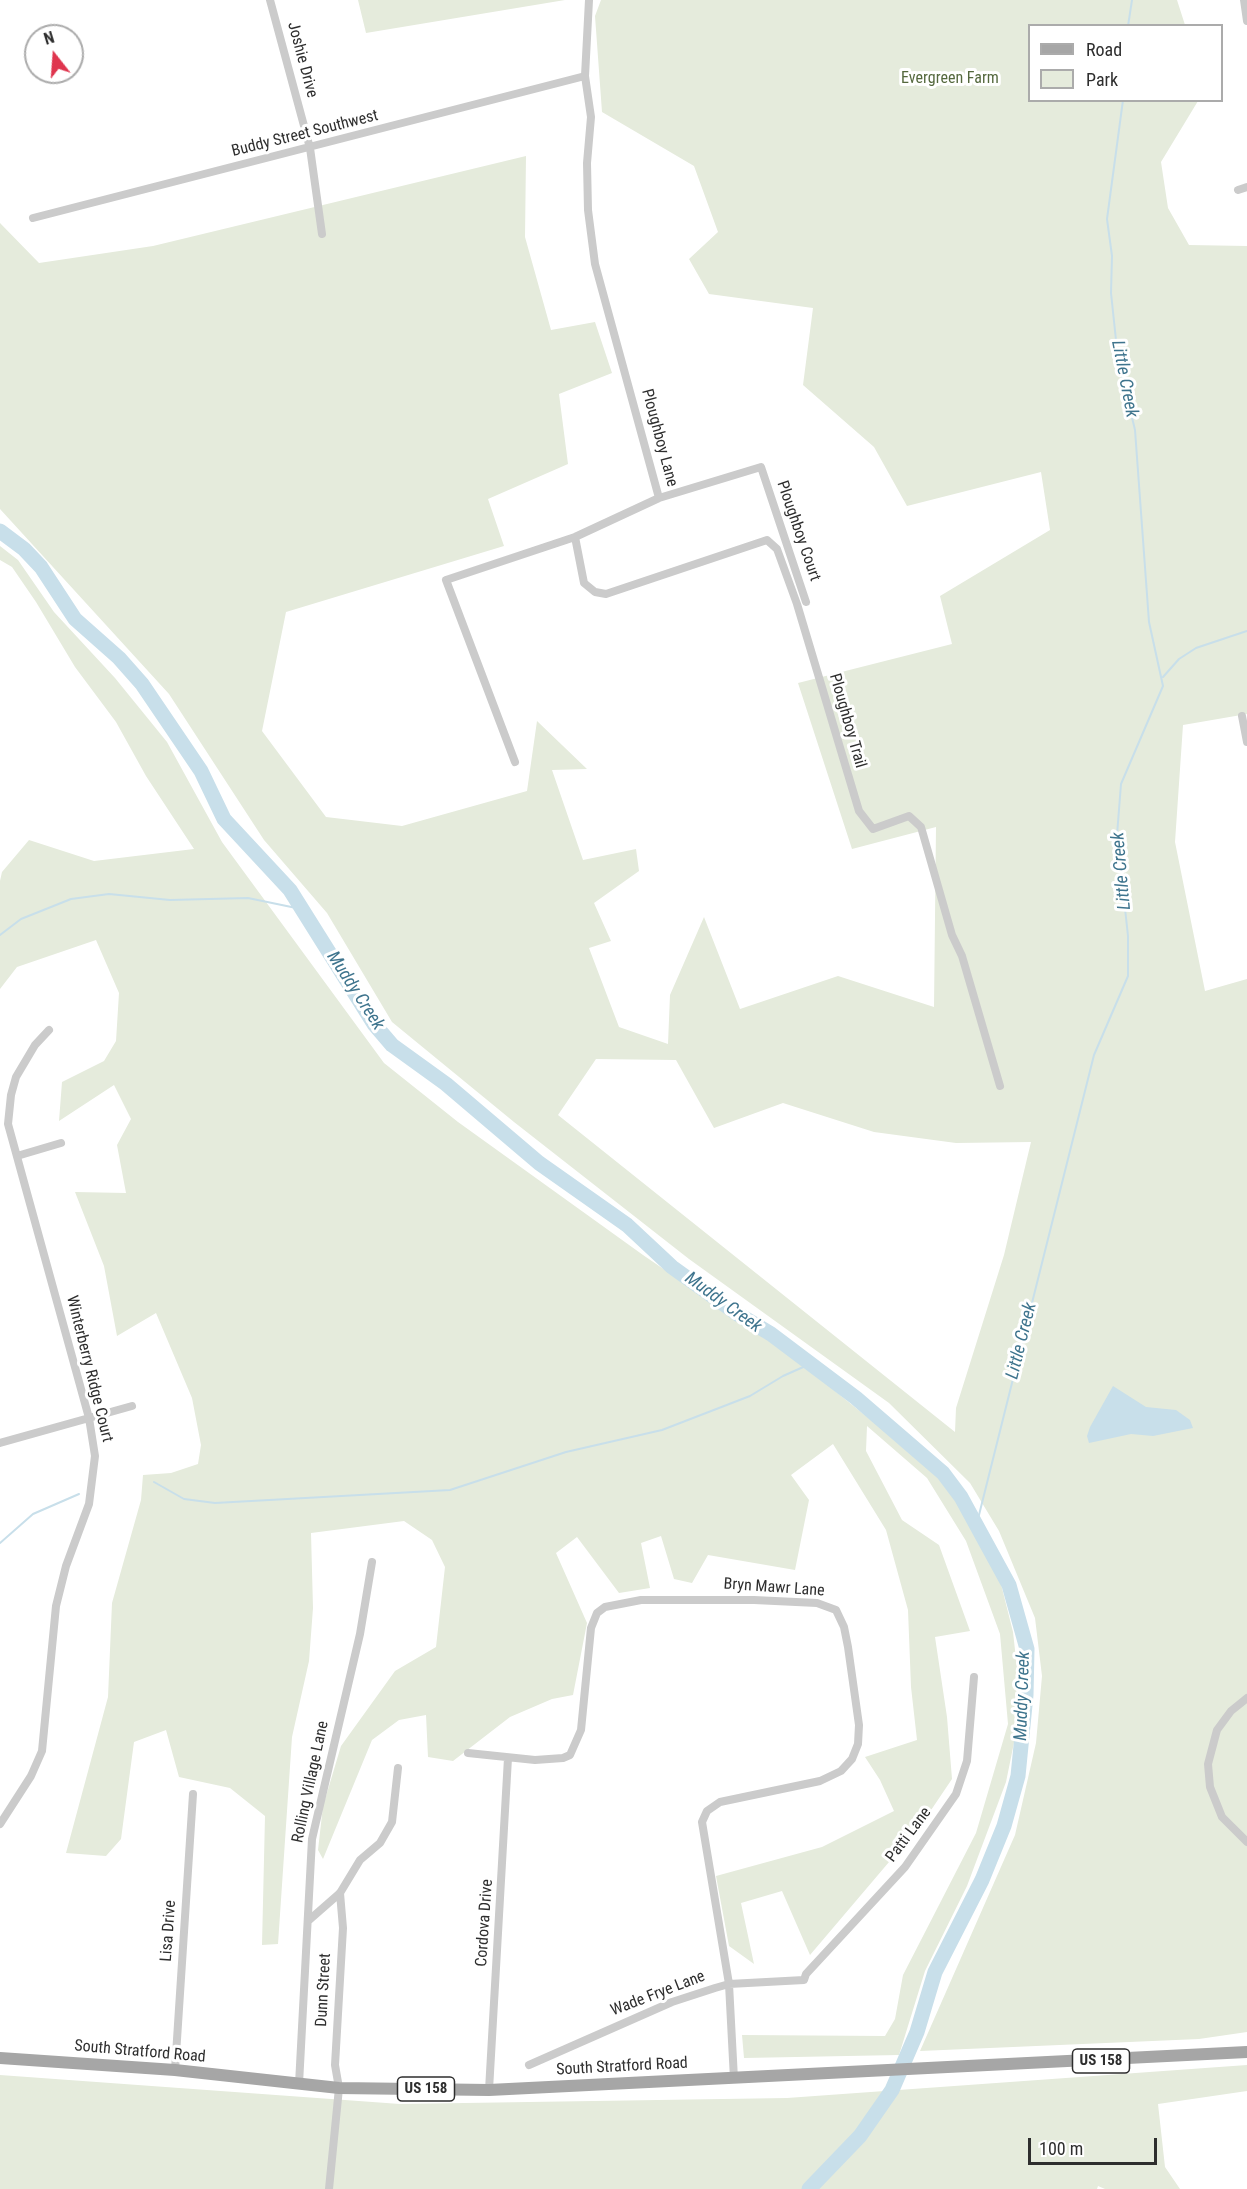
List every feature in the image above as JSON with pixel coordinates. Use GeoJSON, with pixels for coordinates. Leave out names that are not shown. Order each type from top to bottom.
{"type":"FeatureCollection","features":[{"type":"Feature","properties":{"kind":"main road","name":"South Stratford Road"},"geometry":{"type":"LineString","coordinates":[[0,2058],[175,2070],[339,2088],[489,2090],[1247,2052]]}},
{"type":"Feature","properties":{"kind":"street","name":"Joshie Drive"},"geometry":{"type":"LineString","coordinates":[[270,0],[310,148],[322,234]]}},
{"type":"Feature","properties":{"kind":"street","name":"Ploughboy Lane"},"geometry":{"type":"LineString","coordinates":[[515,762],[446,580],[575,537],[659,498],[595,264],[588,210],[587,163],[591,117],[585,76],[589,0]]}},
{"type":"Feature","properties":{"kind":"street"},"geometry":{"type":"LineString","coordinates":[[1244,0],[1247,21]]}},
{"type":"Feature","properties":{"kind":"street","name":"Buddy Street Southwest"},"geometry":{"type":"LineString","coordinates":[[33,218],[585,76]]}},
{"type":"Feature","properties":{"kind":"street","name":"Ploughboy Court"},"geometry":{"type":"LineString","coordinates":[[659,498],[761,467],[806,602]]}},
{"type":"Feature","properties":{"kind":"street","name":"Ploughboy Trail"},"geometry":{"type":"LineString","coordinates":[[575,537],[584,583],[595,592],[606,594],[767,540],[777,549],[859,811],[873,829],[909,816],[921,827],[952,935],[962,956],[1000,1086]]}},
{"type":"Feature","properties":{"kind":"street"},"geometry":{"type":"LineString","coordinates":[[1242,716],[1247,742]]}},
{"type":"Feature","properties":{"kind":"street","name":"Winterberry Ridge Court"},"geometry":{"type":"LineString","coordinates":[[0,1824],[31,1776],[42,1751],[58,1594],[89,1504],[94,1474],[95,1456],[89,1418],[8,1124],[10,1095],[21,1065],[49,1030]]}},
{"type":"Feature","properties":{"kind":"street"},"geometry":{"type":"LineString","coordinates":[[17,1156],[61,1143]]}},
{"type":"Feature","properties":{"kind":"street"},"geometry":{"type":"LineString","coordinates":[[0,1443],[132,1406]]}},
{"type":"Feature","properties":{"kind":"street","name":"Rolling Village Lane"},"geometry":{"type":"LineString","coordinates":[[299,2084],[312,1839],[360,1634],[372,1562]]}},
{"type":"Feature","properties":{"kind":"street","name":"Bryn Mawr Lane"},"geometry":{"type":"LineString","coordinates":[[468,1753],[508,1758],[563,1758],[574,1749],[583,1711],[591,1628],[597,1613],[605,1607],[640,1600],[754,1600],[817,1603],[836,1610],[844,1627],[858,1715],[859,1737],[852,1759],[841,1771],[831,1777],[720,1802],[713,1806],[703,1818],[708,1868],[729,1984],[734,2079]]}},
{"type":"Feature","properties":{"kind":"street","name":"Patti Lane"},"geometry":{"type":"LineString","coordinates":[[804,1980],[806,1974],[905,1867],[956,1794],[967,1761],[974,1677]]}},
{"type":"Feature","properties":{"kind":"street"},"geometry":{"type":"LineString","coordinates":[[1247,1698],[1231,1711],[1217,1730],[1208,1764],[1210,1787],[1222,1817],[1247,1842]]}},
{"type":"Feature","properties":{"kind":"street","name":"Cordova Drive"},"geometry":{"type":"LineString","coordinates":[[489,2090],[508,1758]]}},
{"type":"Feature","properties":{"kind":"street"},"geometry":{"type":"LineString","coordinates":[[308,1922],[340,1893],[360,1860],[380,1843],[392,1822],[398,1768]]}},
{"type":"Feature","properties":{"kind":"street","name":"Lisa Drive"},"geometry":{"type":"LineString","coordinates":[[175,2070],[193,1794]]}},
{"type":"Feature","properties":{"kind":"street","name":"Dunn Street"},"geometry":{"type":"LineString","coordinates":[[329,2189],[339,2088],[335,2065],[342,1928],[340,1893]]}},
{"type":"Feature","properties":{"kind":"street","name":"Wade Frye Lane"},"geometry":{"type":"LineString","coordinates":[[529,2065],[672,2002],[729,1984],[804,1980]]}},
{"type":"Feature","properties":{"kind":"green space"},"geometry":{"type":"Polygon","coordinates":[[[358,0],[565,0],[366,33],[358,0]]]}},
{"type":"Feature","properties":{"kind":"green space","name":"Evergreen Farm"},"geometry":{"type":"Polygon","coordinates":[[[601,0],[1177,0],[1185,24],[1028,24],[1028,102],[1197,102],[1161,162],[1168,208],[1189,245],[1247,246],[1247,714],[1183,725],[1175,842],[1205,991],[1247,979],[1247,2032],[1199,2039],[920,2051],[1015,1835],[1036,1743],[1042,1676],[1035,1618],[999,1531],[970,1483],[889,1403],[689,1259],[514,1122],[392,1022],[327,913],[264,840],[169,694],[0,509],[0,223],[39,263],[153,246],[526,156],[525,237],[551,330],[595,322],[612,373],[559,394],[568,464],[488,499],[504,546],[286,612],[262,731],[326,817],[402,826],[527,791],[537,721],[587,769],[552,770],[583,860],[636,849],[639,871],[594,903],[611,941],[589,948],[619,1027],[668,1044],[670,995],[704,917],[740,1009],[838,976],[934,1007],[936,827],[852,849],[798,683],[952,644],[940,596],[1050,530],[1041,472],[907,506],[874,447],[803,385],[813,308],[709,294],[689,259],[718,232],[694,166],[602,112],[595,16],[601,0]],[[596,1059],[558,1115],[955,1432],[956,1408],[1004,1255],[1031,1142],[956,1143],[874,1132],[783,1103],[714,1128],[676,1060],[596,1059]]]}},
{"type":"Feature","properties":{"kind":"green space"},"geometry":{"type":"Polygon","coordinates":[[[0,546],[18,560],[54,612],[115,678],[167,742],[222,842],[384,1063],[458,1122],[643,1255],[798,1361],[946,1481],[1001,1584],[1013,1632],[1017,1668],[1017,1728],[1006,1782],[967,1886],[925,1971],[899,2055],[744,2058],[742,2035],[885,2036],[895,2019],[903,1975],[976,1833],[1008,1724],[1000,1634],[966,1541],[927,1478],[867,1426],[866,1451],[902,1520],[939,1545],[970,1631],[935,1637],[947,1717],[952,1779],[923,1822],[810,1955],[782,1891],[741,1903],[754,1964],[729,1946],[716,1876],[822,1847],[894,1811],[880,1780],[865,1757],[917,1740],[911,1687],[908,1610],[886,1530],[833,1444],[791,1475],[809,1500],[795,1570],[708,1555],[692,1583],[674,1579],[661,1536],[641,1543],[650,1588],[619,1593],[577,1537],[556,1553],[587,1623],[573,1695],[552,1699],[510,1717],[453,1761],[428,1757],[426,1715],[399,1720],[372,1740],[323,1859],[318,1850],[323,1806],[341,1746],[395,1671],[436,1647],[445,1567],[432,1540],[404,1521],[311,1533],[313,1608],[309,1661],[292,1737],[278,1944],[262,1945],[265,1816],[230,1788],[179,1777],[166,1730],[134,1742],[121,1839],[106,1856],[66,1853],[108,1697],[112,1603],[141,1500],[143,1475],[171,1473],[198,1464],[201,1445],[192,1398],[156,1313],[117,1336],[104,1266],[75,1192],[126,1193],[117,1145],[131,1119],[114,1085],[59,1121],[62,1082],[104,1061],[116,1041],[119,993],[96,940],[17,967],[0,989],[0,881],[2,872],[29,840],[94,861],[194,849],[146,776],[116,722],[75,667],[36,602],[12,567],[0,560],[0,546]]]}},
{"type":"Feature","properties":{"kind":"green space"},"geometry":{"type":"Polygon","coordinates":[[[1247,2065],[1247,2091],[1158,2104],[1165,2167],[1180,2189],[1105,2189],[1098,2186],[1097,2189],[0,2189],[0,2075],[400,2104],[787,2098],[1247,2065]]]}},
{"type":"Feature","properties":{"kind":"water"},"geometry":{"type":"Polygon","coordinates":[[[1113,1386],[1146,1407],[1176,1410],[1190,1420],[1193,1428],[1153,1436],[1131,1434],[1089,1443],[1087,1436],[1090,1427],[1113,1386]]]}},
{"type":"Feature","properties":{"kind":"waterway","name":"Little Creek"},"geometry":{"type":"LineString","coordinates":[[1128,24],[1132,0]]}},
{"type":"Feature","properties":{"kind":"waterway","name":"Little Creek"},"geometry":{"type":"LineString","coordinates":[[976,1527],[1094,1055],[1128,976],[1128,936],[1117,835],[1121,784],[1163,686],[1149,622],[1135,430],[1118,359],[1111,293],[1112,256],[1107,219],[1123,102]]}},
{"type":"Feature","properties":{"kind":"waterway","name":"Muddy Creek"},"geometry":{"type":"LineString","coordinates":[[0,531],[24,549],[41,567],[75,619],[119,658],[142,684],[201,771],[224,819],[290,890],[374,1024],[392,1045],[446,1084],[539,1163],[627,1225],[672,1267],[736,1313],[771,1334],[856,1398],[943,1473],[961,1497],[1009,1585],[1027,1649],[1026,1695],[1018,1776],[1004,1826],[982,1880],[935,1972],[917,2032],[892,2090],[860,2136],[809,2189]]}},
{"type":"Feature","properties":{"kind":"waterway"},"geometry":{"type":"LineString","coordinates":[[1163,677],[1179,659],[1196,648],[1247,631]]}},
{"type":"Feature","properties":{"kind":"waterway"},"geometry":{"type":"LineString","coordinates":[[0,935],[21,919],[71,899],[109,894],[170,900],[248,898],[301,909]]}},
{"type":"Feature","properties":{"kind":"waterway"},"geometry":{"type":"LineString","coordinates":[[154,1482],[184,1499],[215,1503],[450,1490],[566,1452],[662,1430],[750,1396],[783,1376],[810,1364]]}},
{"type":"Feature","properties":{"kind":"waterway"},"geometry":{"type":"LineString","coordinates":[[0,1543],[33,1514],[79,1494]]}}]}
